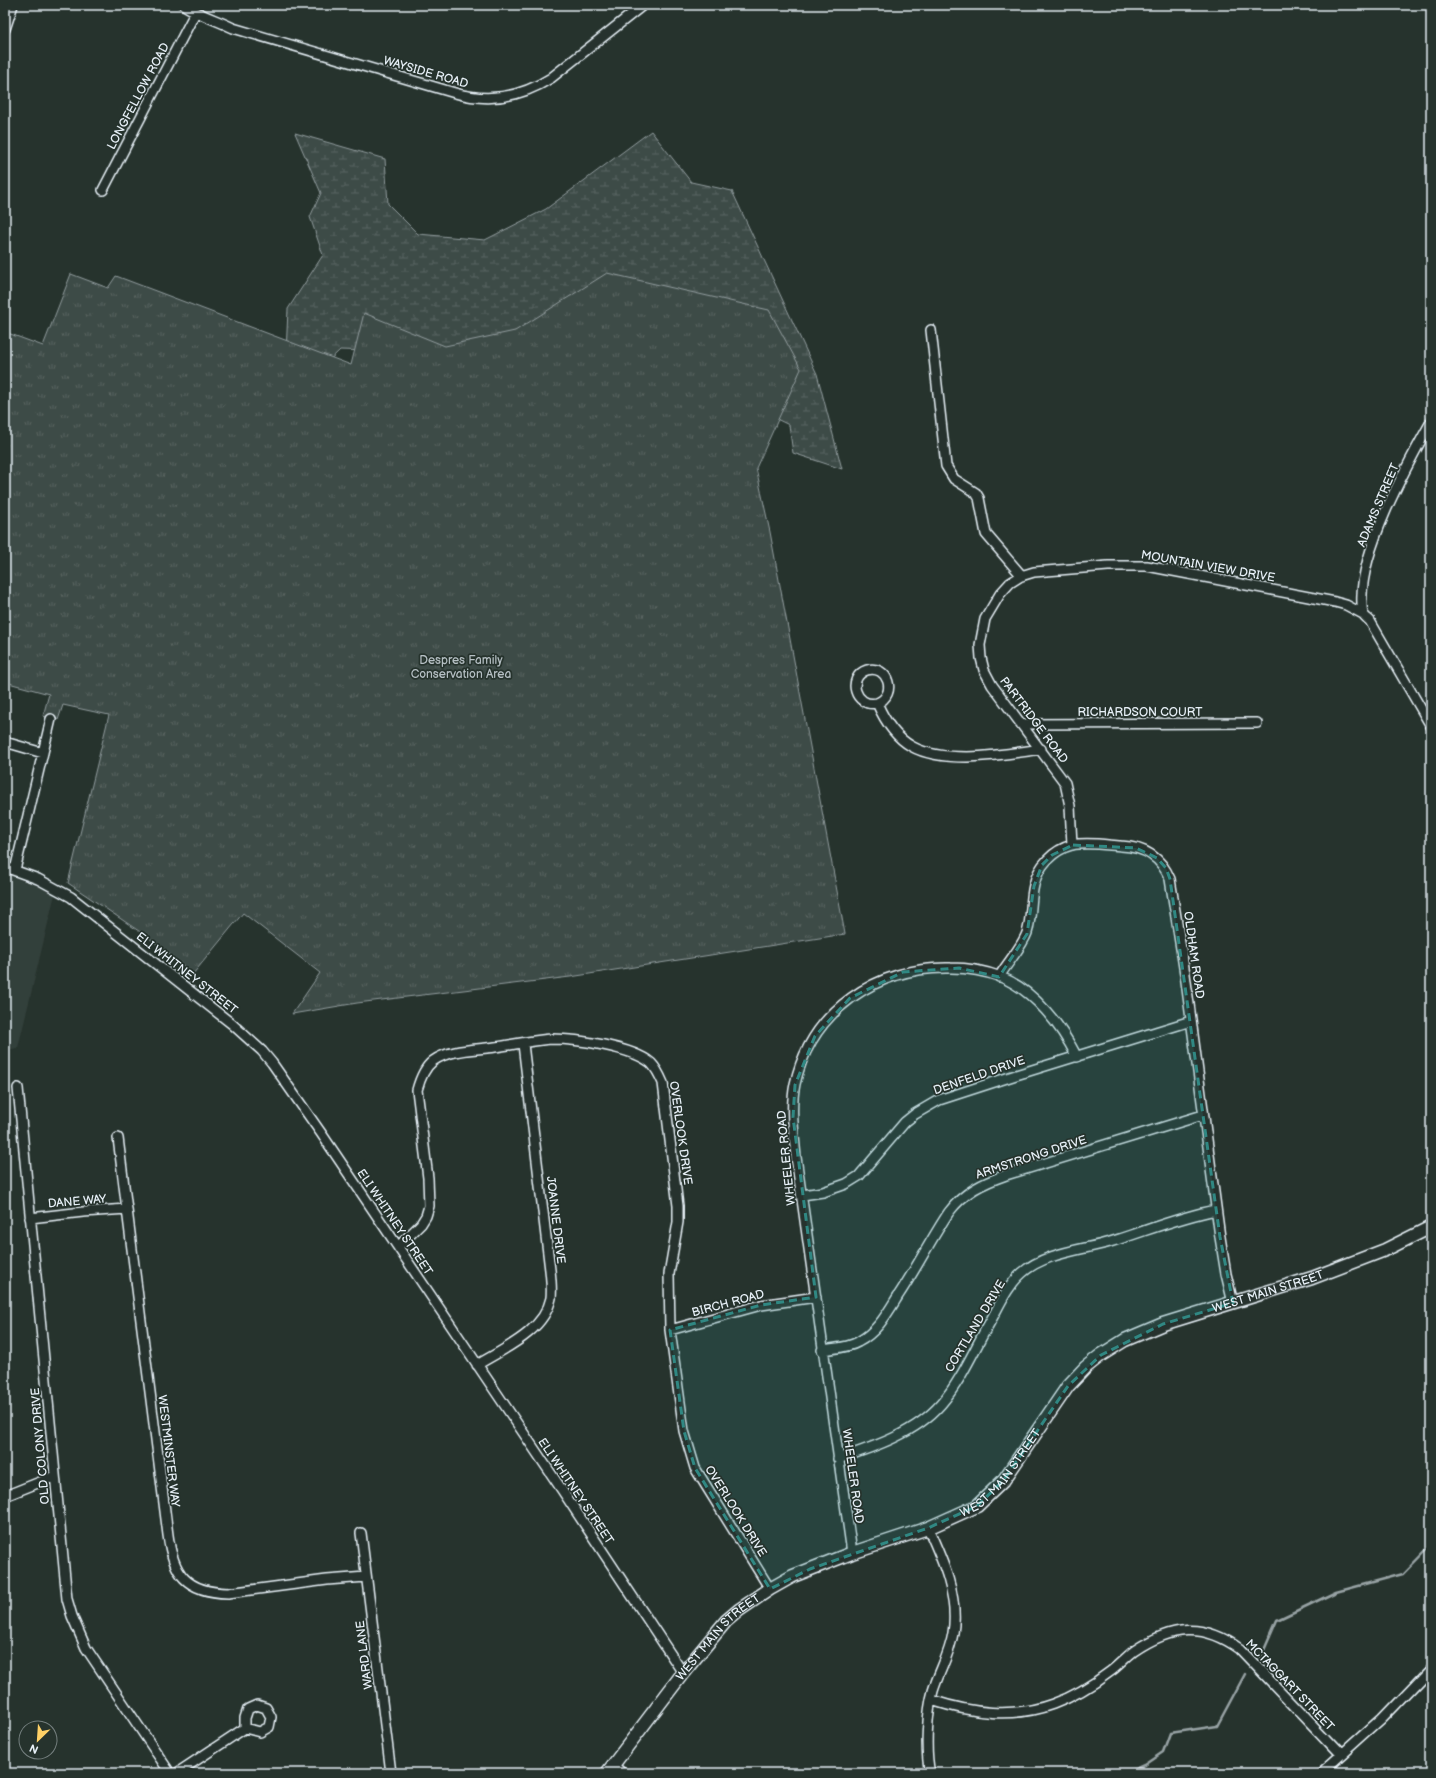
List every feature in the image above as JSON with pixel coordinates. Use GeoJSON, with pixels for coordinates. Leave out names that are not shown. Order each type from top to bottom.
{"type":"FeatureCollection","features":[{"type":"Feature","properties":{"kind":"street"},"geometry":{"type":"LineString","coordinates":[[5,29],[13,5]]}},
{"type":"Feature","properties":{"kind":"street","name":"WAYSIDE ROAD"},"geometry":{"type":"LineString","coordinates":[[184,5],[195,13],[212,18],[233,28],[455,93],[482,99],[511,96],[538,86],[551,78],[643,5]]}},
{"type":"Feature","properties":{"kind":"street","name":"LONGFELLOW ROAD"},"geometry":{"type":"LineString","coordinates":[[103,190],[195,13]]}},
{"type":"Feature","properties":{"kind":"street"},"geometry":{"type":"LineString","coordinates":[[931,330],[946,466],[954,479],[971,488],[976,493],[979,498],[986,534],[1022,576]]}},
{"type":"Feature","properties":{"kind":"street","name":"ADAMS STREET"},"geometry":{"type":"LineString","coordinates":[[1363,614],[1362,589],[1364,576],[1374,542],[1413,455],[1431,422]]}},
{"type":"Feature","properties":{"kind":"street","name":"MOUNTAIN VIEW DRIVE"},"geometry":{"type":"LineString","coordinates":[[1022,576],[1034,572],[1076,568],[1147,566],[1335,602],[1346,605],[1363,614]]}},
{"type":"Feature","properties":{"kind":"street","name":"PARTRIDGE ROAD"},"geometry":{"type":"LineString","coordinates":[[1022,576],[1010,583],[1000,594],[985,619],[980,645],[984,670],[992,685],[1065,783],[1070,806],[1072,845]]}},
{"type":"Feature","properties":{"kind":"street"},"geometry":{"type":"LineString","coordinates":[[1363,614],[1370,621],[1431,726]]}},
{"type":"Feature","properties":{"kind":"street"},"geometry":{"type":"LineString","coordinates":[[877,703],[881,713],[899,738],[908,745],[931,755],[941,757],[979,756],[1010,754],[1041,749]]}},
{"type":"Feature","properties":{"kind":"street"},"geometry":{"type":"LineString","coordinates":[[15,870],[51,719]]}},
{"type":"Feature","properties":{"kind":"street","name":"RICHARDSON COURT"},"geometry":{"type":"LineString","coordinates":[[1022,724],[1258,723]]}},
{"type":"Feature","properties":{"kind":"street"},"geometry":{"type":"LineString","coordinates":[[5,742],[43,753]]}},
{"type":"Feature","properties":{"kind":"street","name":"OLDHAM ROAD"},"geometry":{"type":"LineString","coordinates":[[999,977],[1027,934],[1034,886],[1042,865],[1052,855],[1072,845],[1136,848],[1146,851],[1157,858],[1166,868],[1172,887],[1216,1210],[1226,1274],[1233,1303]]}},
{"type":"Feature","properties":{"kind":"street","name":"ELI WHITNEY STREET"},"geometry":{"type":"LineString","coordinates":[[5,867],[44,882],[71,897],[226,1019],[262,1051],[281,1075],[398,1247],[683,1673]]}},
{"type":"Feature","properties":{"kind":"street","name":"WHEELER ROAD"},"geometry":{"type":"LineString","coordinates":[[852,1553],[822,1350],[793,1117],[795,1085],[807,1050],[826,1022],[850,998],[885,979],[903,972],[938,967],[980,971],[999,977],[1019,988],[1052,1018],[1066,1036],[1077,1056]]}},
{"type":"Feature","properties":{"kind":"street","name":"DENFELD DRIVE"},"geometry":{"type":"LineString","coordinates":[[802,1195],[823,1192],[846,1184],[859,1176],[905,1122],[926,1107],[957,1094],[1191,1021]]}},
{"type":"Feature","properties":{"kind":"street","name":"OVERLOOK DRIVE"},"geometry":{"type":"LineString","coordinates":[[398,1247],[421,1224],[426,1216],[429,1206],[428,1178],[417,1090],[421,1077],[433,1061],[445,1055],[550,1039],[584,1041],[613,1048],[643,1058],[652,1064],[659,1073],[664,1091],[678,1206],[678,1222],[669,1274],[670,1330],[684,1431],[695,1468],[770,1589]]}},
{"type":"Feature","properties":{"kind":"street","name":"JOANNE DRIVE"},"geometry":{"type":"LineString","coordinates":[[477,1365],[526,1334],[542,1317],[550,1298],[552,1285],[523,1044]]}},
{"type":"Feature","properties":{"kind":"street","name":"OLD COLONY DRIVE"},"geometry":{"type":"LineString","coordinates":[[18,1088],[66,1585],[72,1616],[86,1648],[170,1773]]}},
{"type":"Feature","properties":{"kind":"street","name":"ARMSTRONG DRIVE"},"geometry":{"type":"LineString","coordinates":[[822,1350],[848,1346],[858,1342],[878,1326],[911,1276],[949,1212],[956,1202],[968,1192],[988,1182],[1006,1176],[1203,1116]]}},
{"type":"Feature","properties":{"kind":"street","name":"WESTMINSTER WAY"},"geometry":{"type":"LineString","coordinates":[[118,1138],[170,1553],[179,1573],[183,1579],[194,1587],[214,1593],[228,1593],[327,1580],[366,1577]]}},
{"type":"Feature","properties":{"kind":"street","name":"DANE WAY"},"geometry":{"type":"LineString","coordinates":[[30,1218],[83,1212],[127,1210]]}},
{"type":"Feature","properties":{"kind":"street","name":"CORTLAND DRIVE"},"geometry":{"type":"LineString","coordinates":[[838,1459],[890,1439],[931,1414],[956,1382],[1008,1292],[1022,1273],[1032,1266],[1061,1254],[1118,1240],[1180,1218],[1216,1210]]}},
{"type":"Feature","properties":{"kind":"street","name":"WEST MAIN STREET"},"geometry":{"type":"LineString","coordinates":[[614,1770],[683,1673],[726,1622],[754,1598],[799,1574],[852,1553],[928,1528],[977,1506],[997,1488],[1021,1457],[1068,1386],[1086,1367],[1101,1355],[1125,1340],[1150,1329],[1199,1312],[1312,1278],[1364,1258],[1431,1227]]}},
{"type":"Feature","properties":{"kind":"street","name":"BIRCH ROAD"},"geometry":{"type":"LineString","coordinates":[[670,1330],[761,1305],[816,1297]]}},
{"type":"Feature","properties":{"kind":"street"},"geometry":{"type":"LineString","coordinates":[[5,1496],[55,1476]]}},
{"type":"Feature","properties":{"kind":"street"},"geometry":{"type":"LineString","coordinates":[[928,1528],[950,1584],[954,1608],[954,1626],[950,1648],[931,1700],[928,1728],[930,1773]]}},
{"type":"Feature","properties":{"kind":"street","name":"WARD LANE"},"geometry":{"type":"LineString","coordinates":[[361,1533],[391,1773]]}},
{"type":"Feature","properties":{"kind":"street","name":"MCTAGGART STREET"},"geometry":{"type":"LineString","coordinates":[[931,1700],[960,1709],[980,1712],[1009,1712],[1038,1708],[1062,1700],[1096,1681],[1112,1671],[1134,1652],[1152,1641],[1174,1632],[1196,1630],[1220,1636],[1240,1649],[1341,1755]]}},
{"type":"Feature","properties":{"kind":"street"},"geometry":{"type":"LineString","coordinates":[[1322,1773],[1380,1720],[1431,1668]]}},
{"type":"Feature","properties":{"kind":"street"},"geometry":{"type":"LineString","coordinates":[[177,1773],[245,1728]]}},
{"type":"Feature","properties":{"kind":"highlighted area"},"geometry":{"type":"Polygon","coordinates":[[[1073,845],[1136,848],[1157,858],[1166,868],[1170,879],[1220,1237],[1233,1303],[1163,1324],[1101,1355],[1068,1386],[1003,1481],[977,1506],[928,1528],[810,1569],[770,1589],[695,1468],[684,1431],[670,1330],[761,1305],[816,1297],[793,1117],[795,1085],[815,1036],[850,998],[903,972],[959,968],[999,977],[1027,934],[1034,886],[1042,865],[1052,855],[1073,845]]]}},
{"type":"Feature","properties":{"kind":"shaded area"},"geometry":{"type":"Polygon","coordinates":[[[5,874],[55,894],[18,1048],[5,1050],[5,874]]]}},
{"type":"Feature","properties":{"kind":"green space"},"geometry":{"type":"Polygon","coordinates":[[[651,131],[691,182],[732,191],[817,374],[842,469],[793,453],[789,425],[712,388],[372,351],[340,350],[317,372],[286,354],[288,309],[323,255],[310,217],[321,193],[295,133],[385,159],[388,204],[418,234],[485,240],[546,209],[651,131]]]}},
{"type":"Feature","properties":{"kind":"green space","name":"Despres Family Conservation Area"},"geometry":{"type":"Polygon","coordinates":[[[607,273],[769,310],[801,369],[756,468],[770,532],[845,934],[570,977],[357,1003],[292,1014],[320,973],[243,913],[193,974],[152,940],[68,883],[109,715],[63,705],[58,720],[43,716],[49,694],[5,682],[7,666],[5,665],[5,332],[43,346],[71,274],[108,288],[116,276],[351,365],[364,313],[445,346],[515,331],[607,273]]]}},
{"type":"Feature","properties":{"kind":"waterway"},"geometry":{"type":"LineString","coordinates":[[1261,1657],[1277,1620],[1336,1592],[1403,1574],[1431,1545]]}},
{"type":"Feature","properties":{"kind":"waterway"},"geometry":{"type":"LineString","coordinates":[[1126,1773],[1144,1765],[1163,1752],[1170,1733],[1217,1726],[1245,1674]]}}]}
